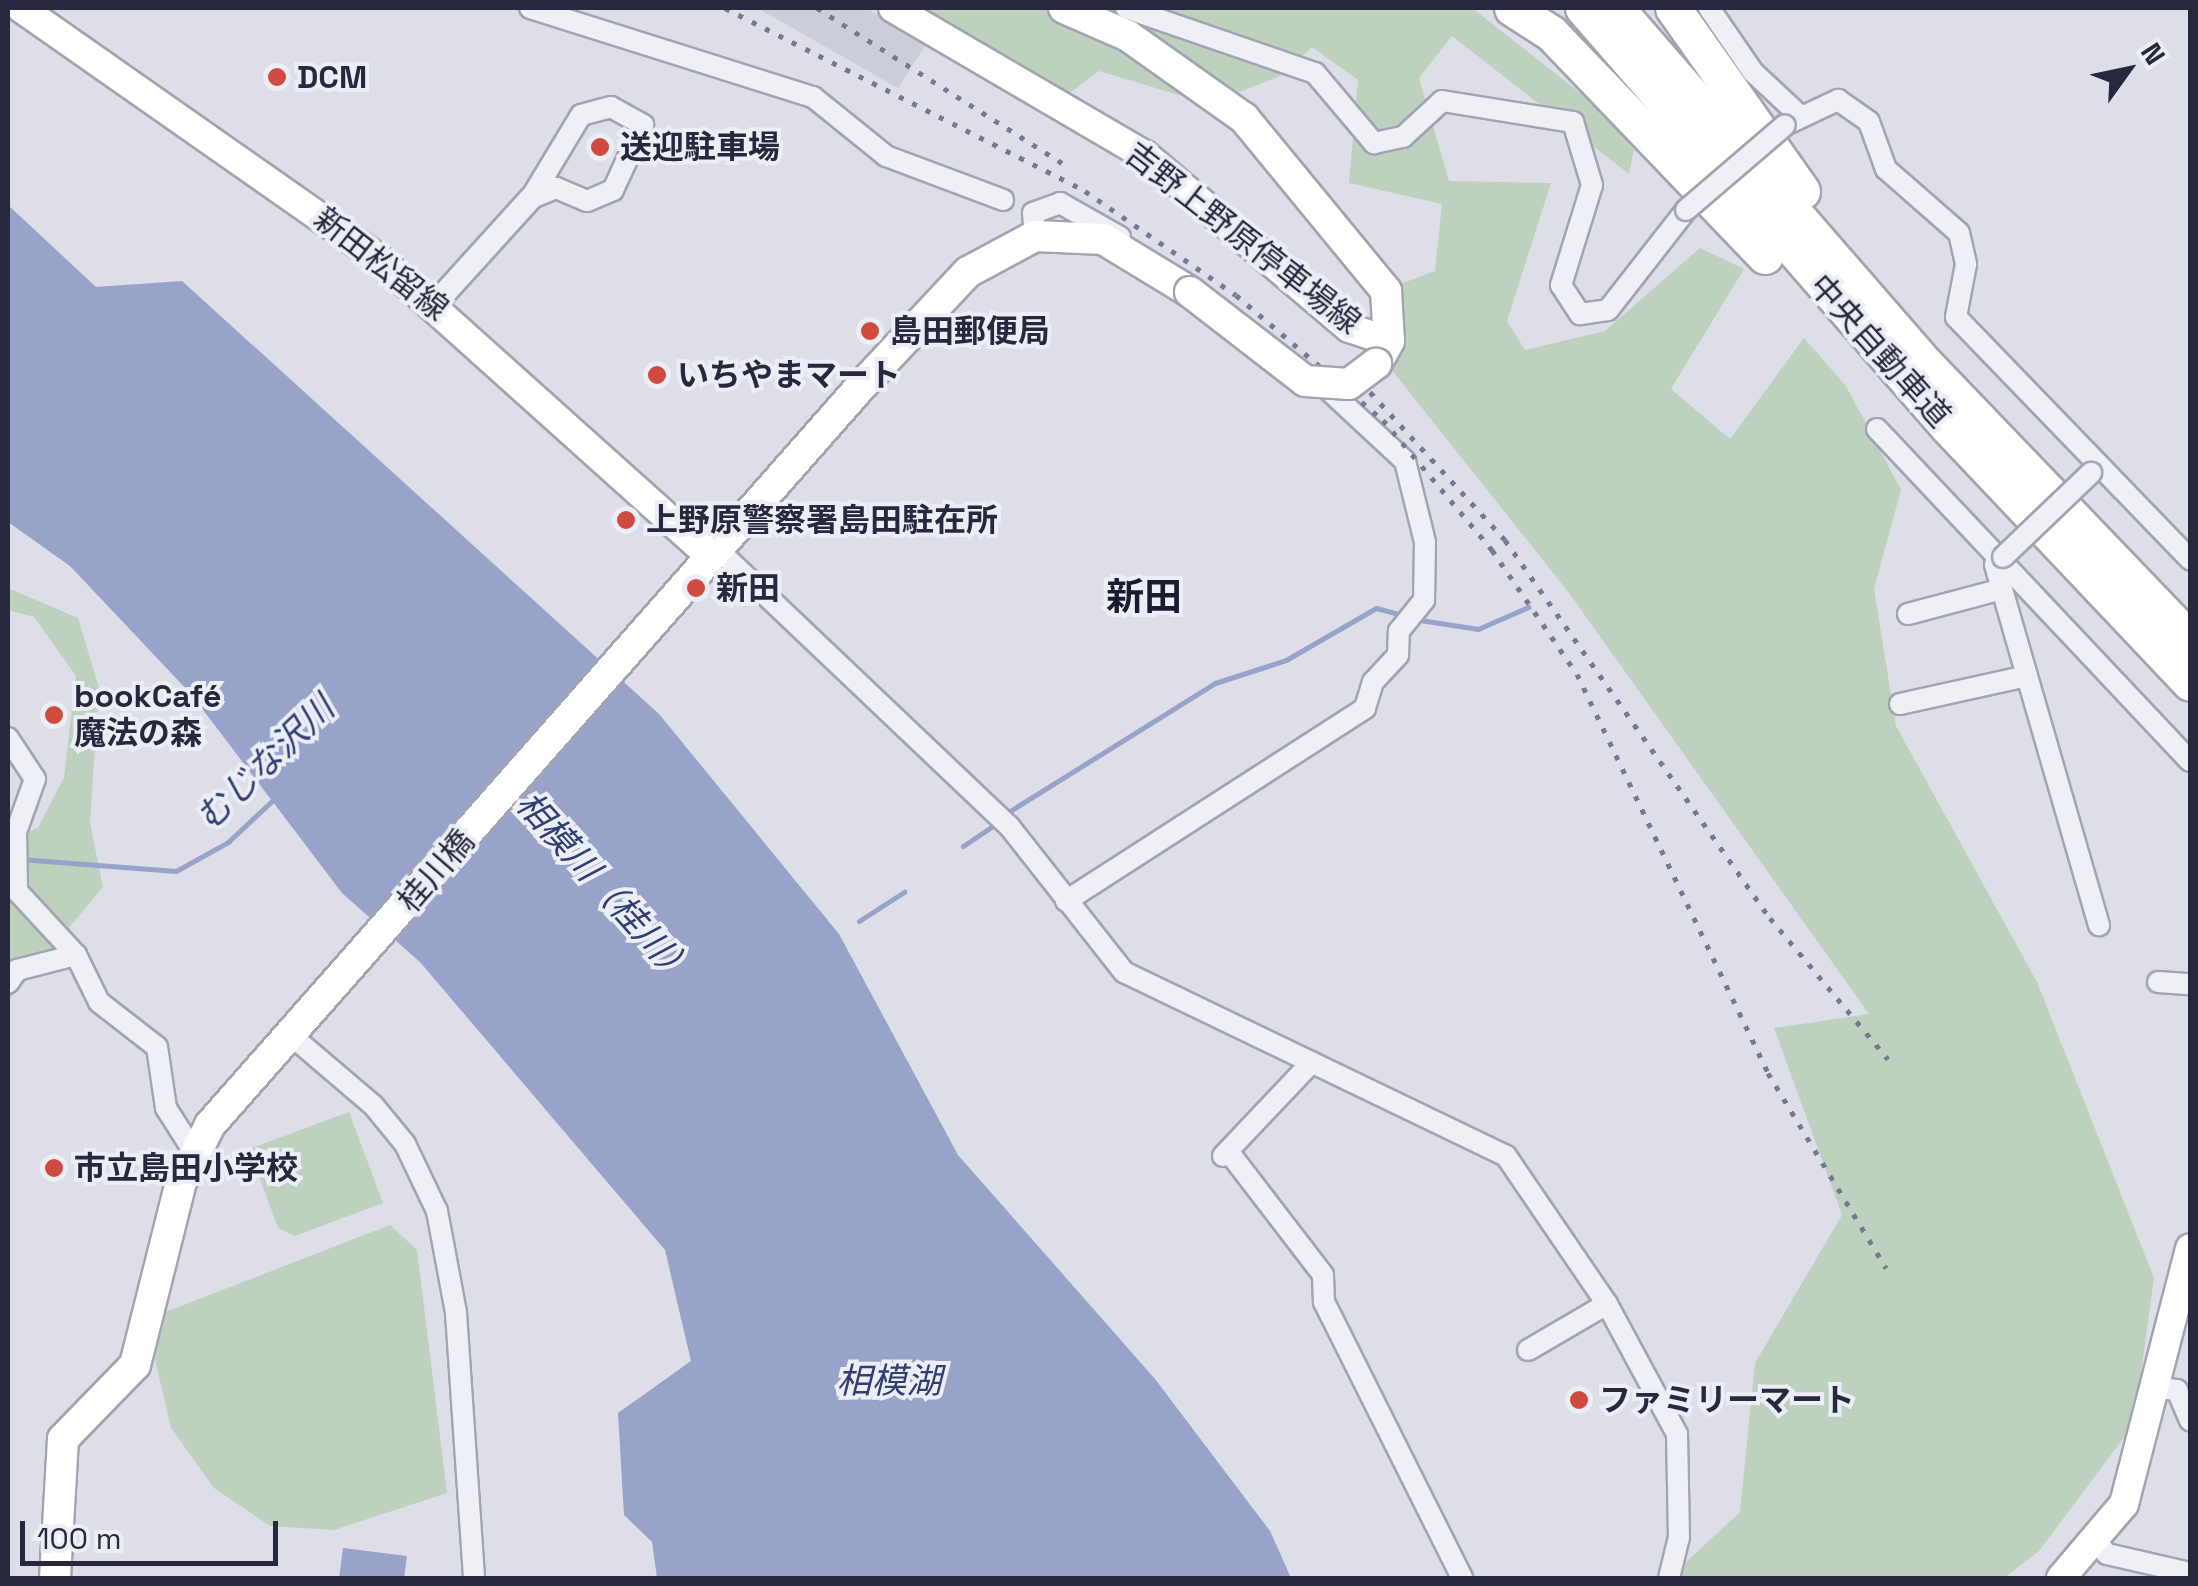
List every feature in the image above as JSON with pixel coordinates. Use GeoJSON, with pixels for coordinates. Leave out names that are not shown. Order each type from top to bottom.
{"type":"FeatureCollection","features":[{"type":"Feature","properties":{"kind":"highway"},"geometry":{"type":"LineString","coordinates":[[1512,8],[1551,33],[1782,274],[1948,426]]}},
{"type":"Feature","properties":{"kind":"highway","name":"中央自動車道"},"geometry":{"type":"LineString","coordinates":[[1582,8],[1948,426],[2190,683]]}},
{"type":"Feature","properties":{"kind":"highway","name":"中央自動車道"},"geometry":{"type":"LineString","coordinates":[[1616,8],[1858,290],[2190,640]]}},
{"type":"Feature","properties":{"kind":"highway"},"geometry":{"type":"LineString","coordinates":[[1673,8],[1846,248],[2107,556]]}},
{"type":"Feature","properties":{"kind":"main road","name":"新田松留線"},"geometry":{"type":"LineString","coordinates":[[21,8],[434,305],[715,554]]}},
{"type":"Feature","properties":{"kind":"main road","name":"吉野上野原停車場線"},"geometry":{"type":"LineString","coordinates":[[893,8],[1145,155],[1382,353]]}},
{"type":"Feature","properties":{"kind":"main road"},"geometry":{"type":"LineString","coordinates":[[1035,236],[1103,239],[1190,292],[1305,381],[1350,384],[1382,353],[1386,291],[1244,118],[1128,36],[1064,8]]}},
{"type":"Feature","properties":{"kind":"main road","name":"桂川橋"},"geometry":{"type":"LineString","coordinates":[[194,1152],[667,608],[968,272],[1035,236]]}},
{"type":"Feature","properties":{"kind":"main road"},"geometry":{"type":"LineString","coordinates":[[55,1578],[64,1439],[135,1365],[194,1152]]}},
{"type":"Feature","properties":{"kind":"main road"},"geometry":{"type":"LineString","coordinates":[[2061,1578],[2098,1543],[2124,1504],[2158,1388],[2190,1248]]}},
{"type":"Feature","properties":{"kind":"street"},"geometry":{"type":"LineString","coordinates":[[530,8],[813,96],[886,156],[1003,200]]}},
{"type":"Feature","properties":{"kind":"street"},"geometry":{"type":"LineString","coordinates":[[1126,8],[1315,73],[1374,143],[1403,137],[1442,101],[1573,122],[1592,185],[1561,285],[1580,314],[1608,310],[1686,210],[1792,120],[1838,100],[1869,122],[1886,169],[1959,233],[1966,264],[1956,317],[2094,470],[2190,559]]}},
{"type":"Feature","properties":{"kind":"street"},"geometry":{"type":"LineString","coordinates":[[1709,8],[1792,120]]}},
{"type":"Feature","properties":{"kind":"street"},"geometry":{"type":"LineString","coordinates":[[434,305],[531,198],[582,115],[611,107],[636,114],[643,136],[603,199],[556,188],[531,198]]}},
{"type":"Feature","properties":{"kind":"street"},"geometry":{"type":"LineString","coordinates":[[1035,236],[1033,213],[1060,204],[1163,260],[1250,325],[1405,460],[1424,542],[1424,600],[1411,606],[1394,644],[1398,655],[1372,682],[1365,708],[1066,901]]}},
{"type":"Feature","properties":{"kind":"street"},"geometry":{"type":"LineString","coordinates":[[1877,429],[2003,557],[2190,760]]}},
{"type":"Feature","properties":{"kind":"street"},"geometry":{"type":"LineString","coordinates":[[2094,470],[1995,565],[2099,925]]}},
{"type":"Feature","properties":{"kind":"street"},"geometry":{"type":"LineString","coordinates":[[715,554],[921,737],[1124,972],[1506,1156],[1607,1304],[1676,1434],[1679,1537],[1669,1578]]}},
{"type":"Feature","properties":{"kind":"street"},"geometry":{"type":"LineString","coordinates":[[1908,614],[2002,589]]}},
{"type":"Feature","properties":{"kind":"street"},"geometry":{"type":"LineString","coordinates":[[1900,704],[2028,676]]}},
{"type":"Feature","properties":{"kind":"street"},"geometry":{"type":"LineString","coordinates":[[8,738],[35,779],[16,832],[17,891],[76,955],[99,1002],[157,1047],[166,1108],[194,1152]]}},
{"type":"Feature","properties":{"kind":"street"},"geometry":{"type":"LineString","coordinates":[[8,983],[17,970],[76,955]]}},
{"type":"Feature","properties":{"kind":"street"},"geometry":{"type":"LineString","coordinates":[[2158,982],[2190,984]]}},
{"type":"Feature","properties":{"kind":"street"},"geometry":{"type":"LineString","coordinates":[[293,1037],[373,1104],[405,1144],[437,1211],[456,1313],[474,1578]]}},
{"type":"Feature","properties":{"kind":"street"},"geometry":{"type":"LineString","coordinates":[[1312,1062],[1225,1153],[1323,1275],[1324,1302],[1462,1578]]}},
{"type":"Feature","properties":{"kind":"street"},"geometry":{"type":"LineString","coordinates":[[1528,1350],[1607,1304]]}},
{"type":"Feature","properties":{"kind":"street"},"geometry":{"type":"LineString","coordinates":[[2158,1388],[2177,1390],[2190,1420]]}},
{"type":"Feature","properties":{"kind":"street"},"geometry":{"type":"LineString","coordinates":[[2098,1543],[2107,1554],[2190,1573]]}},
{"type":"Feature","properties":{"kind":"shaded area"},"geometry":{"type":"Polygon","coordinates":[[[757,8],[866,8],[927,43],[898,88],[757,8]]]}},
{"type":"Feature","properties":{"kind":"green space"},"geometry":{"type":"Polygon","coordinates":[[[893,8],[1472,8],[1597,106],[1634,150],[1629,174],[1452,36],[1419,78],[1449,181],[1551,183],[1507,321],[1525,350],[1605,331],[1700,248],[1744,269],[1671,389],[1730,439],[1804,338],[1846,386],[1901,490],[1874,589],[1896,726],[2037,982],[2154,1278],[2134,1424],[2039,1551],[2004,1578],[1669,1578],[1740,1512],[1755,1363],[1842,1215],[1774,1028],[1869,1014],[1569,593],[1391,369],[1402,337],[1395,286],[1435,271],[1442,204],[1349,183],[1358,80],[1312,47],[1278,77],[1209,104],[1099,71],[1056,103],[893,8]]]}},
{"type":"Feature","properties":{"kind":"green space"},"geometry":{"type":"Polygon","coordinates":[[[8,588],[78,618],[99,688],[90,823],[103,887],[8,1001],[8,839],[38,828],[64,777],[76,676],[34,617],[8,610],[8,588]]]}},
{"type":"Feature","properties":{"kind":"green space"},"geometry":{"type":"Polygon","coordinates":[[[349,1112],[383,1203],[295,1236],[278,1228],[249,1149],[349,1112]]]}},
{"type":"Feature","properties":{"kind":"green space"},"geometry":{"type":"Polygon","coordinates":[[[390,1225],[417,1250],[447,1493],[334,1530],[270,1526],[214,1488],[171,1428],[154,1355],[163,1313],[390,1225]]]}},
{"type":"Feature","properties":{"kind":"water","name":"相模湖"},"geometry":{"type":"Polygon","coordinates":[[[8,205],[96,287],[182,281],[659,714],[839,934],[958,1155],[1155,1379],[1270,1531],[1291,1578],[657,1578],[652,1542],[624,1515],[618,1413],[691,1361],[665,1250],[420,962],[342,893],[191,694],[70,566],[8,522],[8,205]]]}},
{"type":"Feature","properties":{"kind":"water"},"geometry":{"type":"Polygon","coordinates":[[[343,1548],[407,1556],[404,1578],[339,1578],[343,1548]]]}},
{"type":"Feature","properties":{"kind":"waterway"},"geometry":{"type":"LineString","coordinates":[[1420,620],[1478,629],[1528,607]]}},
{"type":"Feature","properties":{"kind":"waterway"},"geometry":{"type":"LineString","coordinates":[[1010,811],[1215,683],[1286,660],[1376,608],[1395,613]]}},
{"type":"Feature","properties":{"kind":"waterway","name":"むじな沢川"},"geometry":{"type":"LineString","coordinates":[[20,859],[176,871],[228,842],[274,799]]}},
{"type":"Feature","properties":{"kind":"waterway"},"geometry":{"type":"LineString","coordinates":[[963,846],[991,827]]}},
{"type":"Feature","properties":{"kind":"waterway"},"geometry":{"type":"LineString","coordinates":[[859,921],[904,892]]}},
{"type":"Feature","properties":{"kind":"railway"},"geometry":{"type":"LineString","coordinates":[[725,8],[1085,191],[1236,295],[1383,420],[1492,550],[1577,674],[1768,1073],[1886,1268]]}},
{"type":"Feature","properties":{"kind":"railway"},"geometry":{"type":"LineString","coordinates":[[817,8],[1070,168]]}},
{"type":"Feature","properties":{"kind":"railway"},"geometry":{"type":"LineString","coordinates":[[1350,370],[1505,540],[1770,918],[1888,1059]]}},
{"type":"Feature","properties":{"kind":"place","name":"DCM"},"geometry":{"type":"Point","coordinates":[277,77]}},
{"type":"Feature","properties":{"kind":"place","name":"送迎駐車場"},"geometry":{"type":"Point","coordinates":[600,147]}},
{"type":"Feature","properties":{"kind":"place","name":"島田郵便局"},"geometry":{"type":"Point","coordinates":[870,331]}},
{"type":"Feature","properties":{"kind":"place","name":"いちやまマート"},"geometry":{"type":"Point","coordinates":[657,375]}},
{"type":"Feature","properties":{"kind":"place","name":"上野原警察署島田駐在所"},"geometry":{"type":"Point","coordinates":[626,520]}},
{"type":"Feature","properties":{"kind":"place","name":"新田"},"geometry":{"type":"Point","coordinates":[696,588]}},
{"type":"Feature","properties":{"kind":"place","name":"bookCafé 魔法の森"},"geometry":{"type":"Point","coordinates":[54,715]}},
{"type":"Feature","properties":{"kind":"place","name":"市立島田小学校"},"geometry":{"type":"Point","coordinates":[54,1168]}},
{"type":"Feature","properties":{"kind":"place","name":"ファミリーマート"},"geometry":{"type":"Point","coordinates":[1579,1400]}},
{"type":"Feature","properties":{"kind":"district","name":"新田"},"geometry":{"type":"Point","coordinates":[1144,598]}},
{"type":"Feature","properties":{"kind":"water label","name":"相模川（桂川）"},"geometry":{"type":"Point","coordinates":[605,888]}}]}
